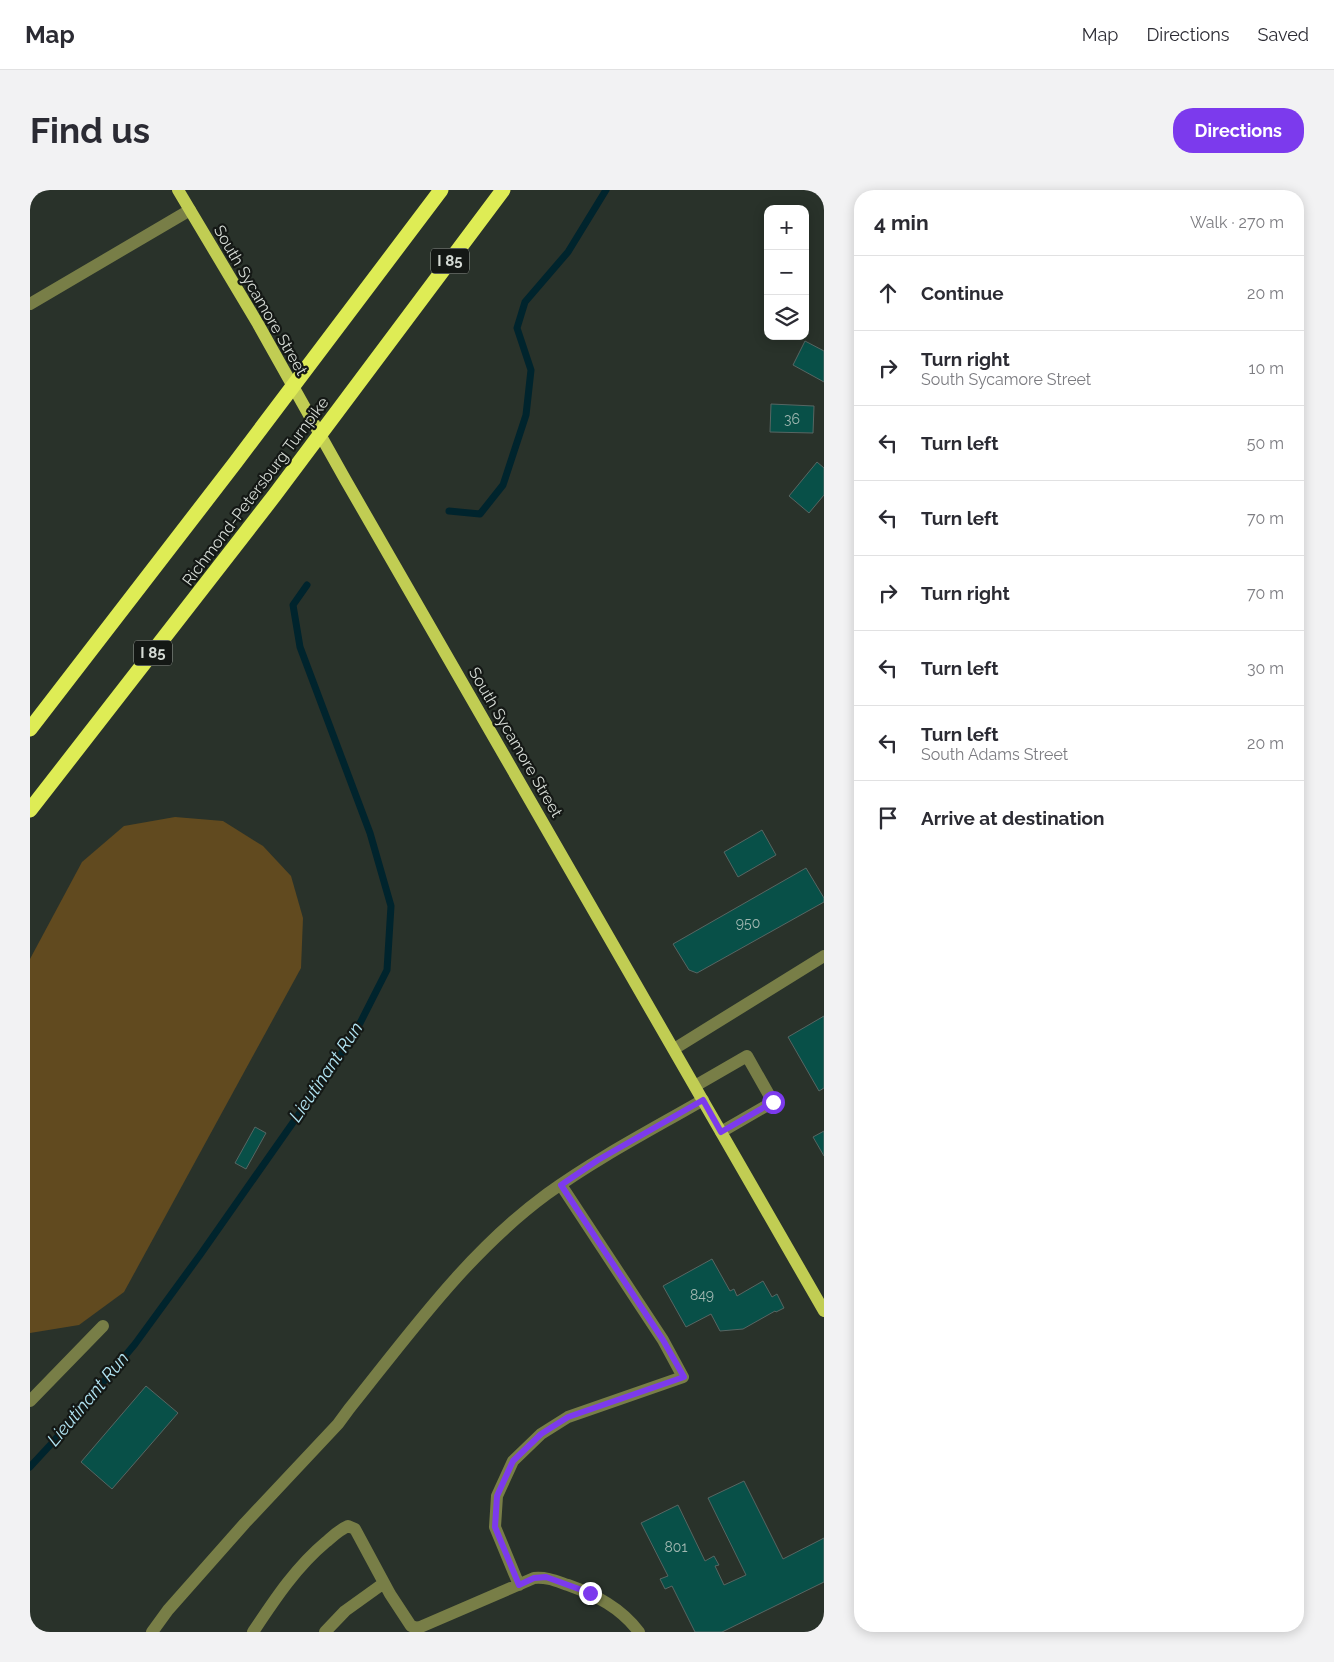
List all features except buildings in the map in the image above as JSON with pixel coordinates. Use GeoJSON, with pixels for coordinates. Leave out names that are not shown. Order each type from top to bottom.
{"type":"FeatureCollection","features":[{"type":"Feature","properties":{"kind":"highway","name":"Richmond-Petersburg Turnpike"},"geometry":{"type":"LineString","coordinates":[[30,729],[235,463],[441,190]]}},
{"type":"Feature","properties":{"kind":"highway","name":"Richmond-Petersburg Turnpike"},"geometry":{"type":"LineString","coordinates":[[30,810],[274,496],[503,190]]}},
{"type":"Feature","properties":{"kind":"main road","name":"South Sycamore Street"},"geometry":{"type":"LineString","coordinates":[[178,190],[258,324],[345,479],[824,1311]]}},
{"type":"Feature","properties":{"kind":"street"},"geometry":{"type":"LineString","coordinates":[[30,304],[190,210]]}},
{"type":"Feature","properties":{"kind":"street"},"geometry":{"type":"LineString","coordinates":[[674,1049],[824,956]]}},
{"type":"Feature","properties":{"kind":"street"},"geometry":{"type":"LineString","coordinates":[[695,1086],[747,1056],[773,1102],[721,1132]]}},
{"type":"Feature","properties":{"kind":"street"},"geometry":{"type":"LineString","coordinates":[[152,1632],[168,1610],[338,1424],[450,1284],[502,1232],[547,1195],[598,1160],[703,1100]]}},
{"type":"Feature","properties":{"kind":"street"},"geometry":{"type":"LineString","coordinates":[[519,1585],[495,1527],[497,1496],[513,1461],[541,1434],[568,1417],[684,1377],[663,1340],[561,1185]]}},
{"type":"Feature","properties":{"kind":"street"},"geometry":{"type":"LineString","coordinates":[[30,1401],[103,1326]]}},
{"type":"Feature","properties":{"kind":"street"},"geometry":{"type":"LineString","coordinates":[[253,1632],[287,1582],[307,1560],[342,1529],[348,1526],[355,1529],[384,1583],[411,1626],[418,1628],[534,1578],[546,1577],[590,1593],[612,1606],[632,1622],[639,1632]]}},
{"type":"Feature","properties":{"kind":"street"},"geometry":{"type":"LineString","coordinates":[[325,1632],[345,1611],[384,1583]]}},
{"type":"Feature","properties":{"kind":"shaded area"},"geometry":{"type":"Polygon","coordinates":[[[175,817],[223,821],[263,846],[291,876],[303,918],[301,968],[124,1292],[79,1325],[30,1333],[30,959],[82,862],[124,826],[175,817]]]}},
{"type":"Feature","properties":{"kind":"waterway","name":"Lieutinant Run"},"geometry":{"type":"LineString","coordinates":[[449,511],[480,514],[503,485],[526,415],[531,370],[517,328],[525,302],[568,252],[606,190]]}},
{"type":"Feature","properties":{"kind":"waterway","name":"Lieutinant Run"},"geometry":{"type":"LineString","coordinates":[[30,1467],[135,1344],[200,1255],[353,1037],[387,970],[391,906],[370,833],[300,647],[293,605],[307,585]]}},
{"type":"Feature","properties":{"kind":"route"},"geometry":{"type":"LineString","coordinates":[[590,1593],[546,1577],[534,1578],[519,1585],[495,1527],[497,1496],[513,1461],[541,1434],[568,1417],[684,1377],[663,1340],[561,1185],[598,1160],[703,1100],[721,1132],[773,1102]]}}]}
